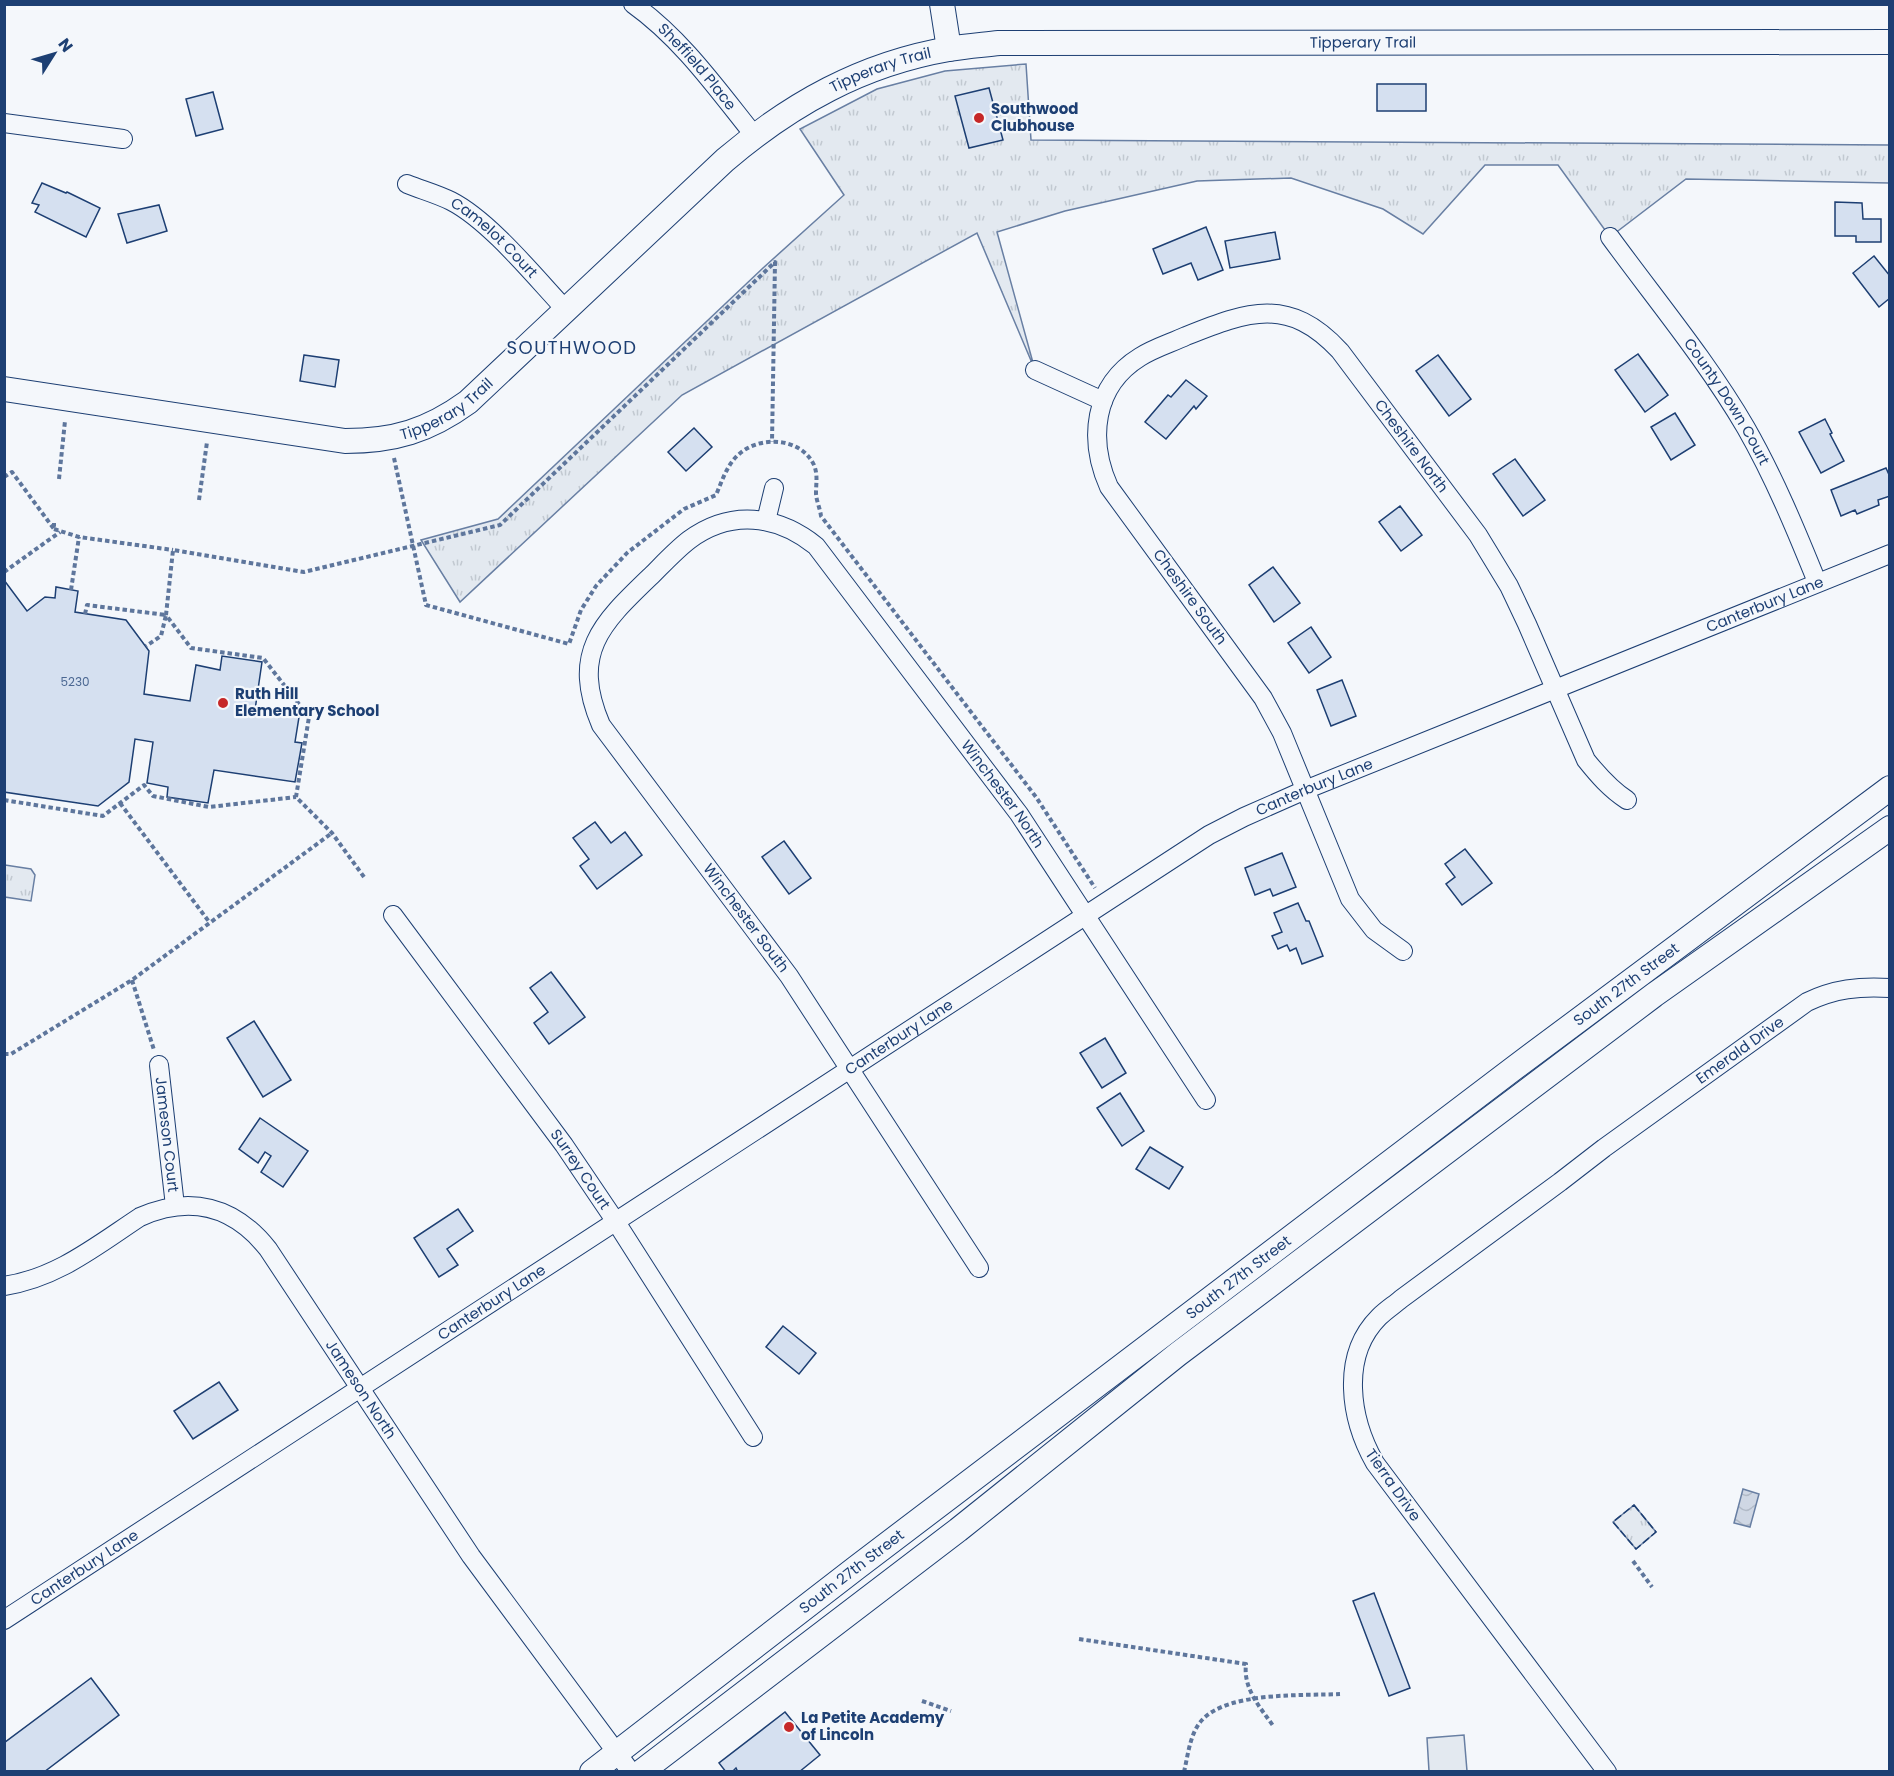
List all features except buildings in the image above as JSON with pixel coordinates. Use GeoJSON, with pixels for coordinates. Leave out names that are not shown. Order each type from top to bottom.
{"type":"FeatureCollection","features":[{"type":"Feature","properties":{"kind":"main road"},"geometry":{"type":"LineString","coordinates":[[942,4],[949,49]]}},
{"type":"Feature","properties":{"kind":"main road","name":"Tipperary Trail"},"geometry":{"type":"LineString","coordinates":[[4,389],[345,441],[369,441],[398,437],[422,429],[448,416],[468,402],[754,135],[812,97],[856,75],[902,59],[949,49],[999,43],[1890,42]]}},
{"type":"Feature","properties":{"kind":"main road","name":"South 27th Street"},"geometry":{"type":"LineString","coordinates":[[592,1772],[1513,1068],[1890,788]]}},
{"type":"Feature","properties":{"kind":"main road","name":"South 27th Street"},"geometry":{"type":"LineString","coordinates":[[641,1772],[958,1530],[1194,1341],[1645,1002],[1890,828]]}},
{"type":"Feature","properties":{"kind":"street","name":"Sheffield Place"},"geometry":{"type":"LineString","coordinates":[[633,4],[672,38],[705,72],[754,135]]}},
{"type":"Feature","properties":{"kind":"street"},"geometry":{"type":"LineString","coordinates":[[4,123],[123,139]]}},
{"type":"Feature","properties":{"kind":"street","name":"Camelot Court"},"geometry":{"type":"LineString","coordinates":[[407,184],[451,201],[470,213],[492,232],[566,310]]}},
{"type":"Feature","properties":{"kind":"street","name":"County Down Court"},"geometry":{"type":"LineString","coordinates":[[1610,237],[1713,376],[1746,428],[1777,488],[1818,582]]}},
{"type":"Feature","properties":{"kind":"street","name":"Cheshire North"},"geometry":{"type":"LineString","coordinates":[[1191,334],[1239,316],[1258,313],[1276,314],[1310,325],[1340,351],[1478,535],[1509,586],[1586,759],[1598,776],[1627,800]]}},
{"type":"Feature","properties":{"kind":"street","name":"Cheshire South"},"geometry":{"type":"LineString","coordinates":[[1191,334],[1139,358],[1125,369],[1114,383],[1103,401],[1097,422],[1096,446],[1101,470],[1108,487],[1263,698],[1282,733],[1350,899],[1374,930],[1403,951]]}},
{"type":"Feature","properties":{"kind":"street"},"geometry":{"type":"LineString","coordinates":[[1035,369],[1103,401]]}},
{"type":"Feature","properties":{"kind":"street"},"geometry":{"type":"LineString","coordinates":[[766,521],[774,488]]}},
{"type":"Feature","properties":{"kind":"street","name":"Winchester North"},"geometry":{"type":"LineString","coordinates":[[655,572],[688,541],[703,531],[726,522],[744,519],[786,526],[816,546],[1019,814],[1206,1100]]}},
{"type":"Feature","properties":{"kind":"street","name":"Canterbury Lane"},"geometry":{"type":"LineString","coordinates":[[4,1620],[1209,835],[1305,790],[1818,582],[1856,575],[1890,554]]}},
{"type":"Feature","properties":{"kind":"street","name":"Winchester South"},"geometry":{"type":"LineString","coordinates":[[655,572],[613,612],[602,626],[593,646],[589,667],[589,685],[592,703],[601,725],[789,976],[979,1268]]}},
{"type":"Feature","properties":{"kind":"street","name":"Surrey Court"},"geometry":{"type":"LineString","coordinates":[[393,915],[564,1145],[616,1222],[753,1437]]}},
{"type":"Feature","properties":{"kind":"street","name":"Emerald Drive"},"geometry":{"type":"LineString","coordinates":[[1604,1148],[1806,1002],[1823,994],[1848,987],[1890,988]]}},
{"type":"Feature","properties":{"kind":"street","name":"Jameson Court"},"geometry":{"type":"LineString","coordinates":[[159,1065],[175,1206]]}},
{"type":"Feature","properties":{"kind":"street","name":"Tierra Drive"},"geometry":{"type":"LineString","coordinates":[[1604,1148],[1378,1318],[1366,1335],[1358,1353],[1352,1394],[1357,1424],[1365,1447],[1375,1463],[1607,1772]]}},
{"type":"Feature","properties":{"kind":"street","name":"Jameson North"},"geometry":{"type":"LineString","coordinates":[[4,1286],[25,1283],[47,1276],[140,1217],[156,1210],[196,1205],[219,1210],[241,1221],[258,1236],[471,1556],[631,1772]]}},
{"type":"Feature","properties":{"kind":"path"},"geometry":{"type":"LineString","coordinates":[[4,477],[12,472],[54,529],[60,532],[79,537],[304,572],[500,525],[775,262],[772,442]]}},
{"type":"Feature","properties":{"kind":"path"},"geometry":{"type":"LineString","coordinates":[[59,479],[66,421]]}},
{"type":"Feature","properties":{"kind":"path"},"geometry":{"type":"LineString","coordinates":[[199,500],[207,442]]}},
{"type":"Feature","properties":{"kind":"path"},"geometry":{"type":"LineString","coordinates":[[394,456],[426,605],[569,644],[580,610],[596,586],[627,553],[684,508],[716,495],[727,470],[737,455],[752,444],[772,442],[787,442],[800,449],[814,464],[818,479],[816,495],[821,516],[1036,797],[1095,889]]}},
{"type":"Feature","properties":{"kind":"path"},"geometry":{"type":"LineString","coordinates":[[54,523],[54,529]]}},
{"type":"Feature","properties":{"kind":"path"},"geometry":{"type":"LineString","coordinates":[[4,572],[60,532]]}},
{"type":"Feature","properties":{"kind":"path"},"geometry":{"type":"LineString","coordinates":[[71,590],[79,537]]}},
{"type":"Feature","properties":{"kind":"path"},"geometry":{"type":"LineString","coordinates":[[192,553],[193,545]]}},
{"type":"Feature","properties":{"kind":"path"},"geometry":{"type":"LineString","coordinates":[[146,646],[161,636],[166,615],[173,550]]}},
{"type":"Feature","properties":{"kind":"path"},"geometry":{"type":"LineString","coordinates":[[85,614],[87,605],[166,615],[191,648],[263,658],[309,717],[296,797]]}},
{"type":"Feature","properties":{"kind":"path"},"geometry":{"type":"LineString","coordinates":[[4,800],[102,816],[144,785],[153,796],[209,807],[296,797]]}},
{"type":"Feature","properties":{"kind":"path"},"geometry":{"type":"LineString","coordinates":[[296,797],[332,833],[364,877]]}},
{"type":"Feature","properties":{"kind":"path"},"geometry":{"type":"LineString","coordinates":[[120,803],[210,923]]}},
{"type":"Feature","properties":{"kind":"path"},"geometry":{"type":"LineString","coordinates":[[4,1054],[11,1054],[132,980],[332,833]]}},
{"type":"Feature","properties":{"kind":"path"},"geometry":{"type":"LineString","coordinates":[[132,980],[159,1065]]}},
{"type":"Feature","properties":{"kind":"path"},"geometry":{"type":"LineString","coordinates":[[1633,1561],[1652,1587]]}},
{"type":"Feature","properties":{"kind":"path"},"geometry":{"type":"LineString","coordinates":[[1079,1639],[1245,1664],[1246,1684],[1274,1727]]}},
{"type":"Feature","properties":{"kind":"path"},"geometry":{"type":"LineString","coordinates":[[1184,1772],[1192,1738],[1202,1720],[1209,1714],[1254,1699],[1280,1695],[1340,1694]]}},
{"type":"Feature","properties":{"kind":"path"},"geometry":{"type":"LineString","coordinates":[[922,1701],[951,1711]]}},
{"type":"Feature","properties":{"kind":"green space"},"geometry":{"type":"Polygon","coordinates":[[[1026,64],[1031,140],[1889,145],[1889,183],[1686,179],[1610,237],[1558,165],[1485,165],[1423,234],[1383,209],[1291,178],[1197,181],[1065,211],[997,232],[1035,370],[977,233],[682,395],[460,602],[421,540],[498,519],[763,268],[844,195],[800,129],[877,89],[945,71],[1026,64]]]}},
{"type":"Feature","properties":{"kind":"green space"},"geometry":{"type":"Polygon","coordinates":[[[5,865],[31,869],[35,875],[31,901],[5,897],[5,865]]]}},
{"type":"Feature","properties":{"kind":"green space"},"geometry":{"type":"Polygon","coordinates":[[[1634,1505],[1656,1532],[1636,1549],[1613,1522],[1634,1505]]]}},
{"type":"Feature","properties":{"kind":"green space"},"geometry":{"type":"Polygon","coordinates":[[[1464,1735],[1467,1771],[1429,1771],[1427,1738],[1464,1735]]]}},
{"type":"Feature","properties":{"kind":"water"},"geometry":{"type":"Polygon","coordinates":[[[1743,1489],[1759,1494],[1750,1527],[1734,1523],[1743,1489]]]}},
{"type":"Feature","properties":{"kind":"fence"},"geometry":{"type":"LineString","coordinates":[[1634,1505],[1656,1532],[1636,1549],[1613,1522],[1634,1505]]}},
{"type":"Feature","properties":{"kind":"place","name":"Southwood Clubhouse"},"geometry":{"type":"Point","coordinates":[979,118]}},
{"type":"Feature","properties":{"kind":"place","name":"Ruth Hill Elementary School"},"geometry":{"type":"Point","coordinates":[223,703]}},
{"type":"Feature","properties":{"kind":"place","name":"La Petite Academy of Lincoln"},"geometry":{"type":"Point","coordinates":[789,1727]}},
{"type":"Feature","properties":{"kind":"district","name":"SOUTHWOOD"},"geometry":{"type":"Point","coordinates":[572,348]}}]}
